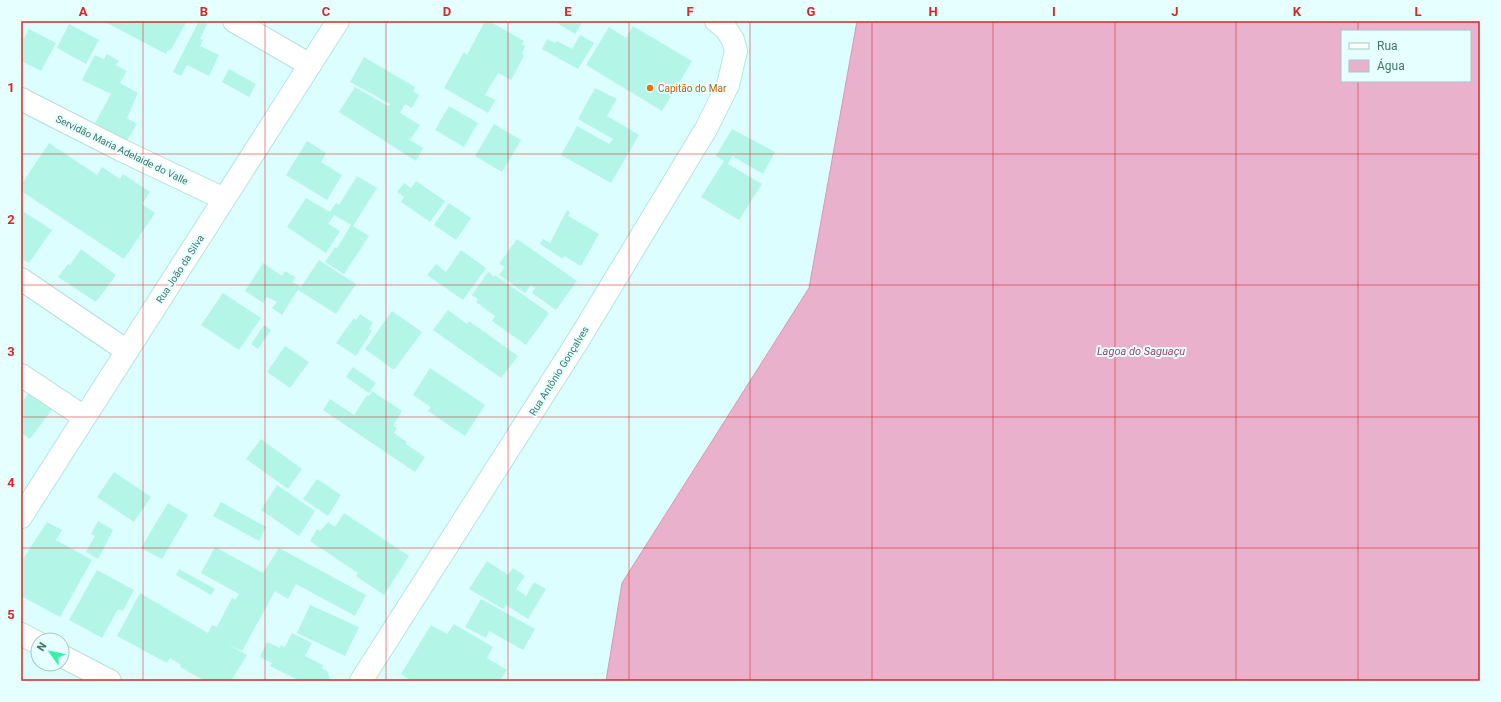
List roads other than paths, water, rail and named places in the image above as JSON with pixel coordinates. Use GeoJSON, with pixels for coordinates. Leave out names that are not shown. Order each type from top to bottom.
{"type":"FeatureCollection","features":[{"type":"Feature","properties":{"kind":"main road"},"geometry":{"type":"LineString","coordinates":[[234,21],[310,65]]}},
{"type":"Feature","properties":{"kind":"main road","name":"Rua João da Silva"},"geometry":{"type":"LineString","coordinates":[[21,517],[338,21]]}},
{"type":"Feature","properties":{"kind":"main road","name":"Rua Antônio Gonçalves"},"geometry":{"type":"LineString","coordinates":[[361,681],[379,650],[519,436],[687,163],[716,111],[728,85],[736,51],[729,34],[716,21]]}},
{"type":"Feature","properties":{"kind":"main road","name":"Servidão Maria Adelaide do Valle"},"geometry":{"type":"LineString","coordinates":[[21,99],[121,150],[224,199]]}},
{"type":"Feature","properties":{"kind":"main road"},"geometry":{"type":"LineString","coordinates":[[21,280],[127,351]]}},
{"type":"Feature","properties":{"kind":"main road"},"geometry":{"type":"LineString","coordinates":[[21,375],[84,417]]}},
{"type":"Feature","properties":{"kind":"main road"},"geometry":{"type":"LineString","coordinates":[[21,634],[30,639]]}},
{"type":"Feature","properties":{"kind":"main road"},"geometry":{"type":"LineString","coordinates":[[70,660],[110,681]]}},
{"type":"Feature","properties":{"kind":"water","name":"Lagoa do Saguaçu"},"geometry":{"type":"Polygon","coordinates":[[[857,21],[1480,21],[1480,681],[606,681],[622,583],[809,288],[857,21]]]}},
{"type":"Feature","properties":{"kind":"place","name":"Capitão do Mar"},"geometry":{"type":"Point","coordinates":[650,88]}}]}
